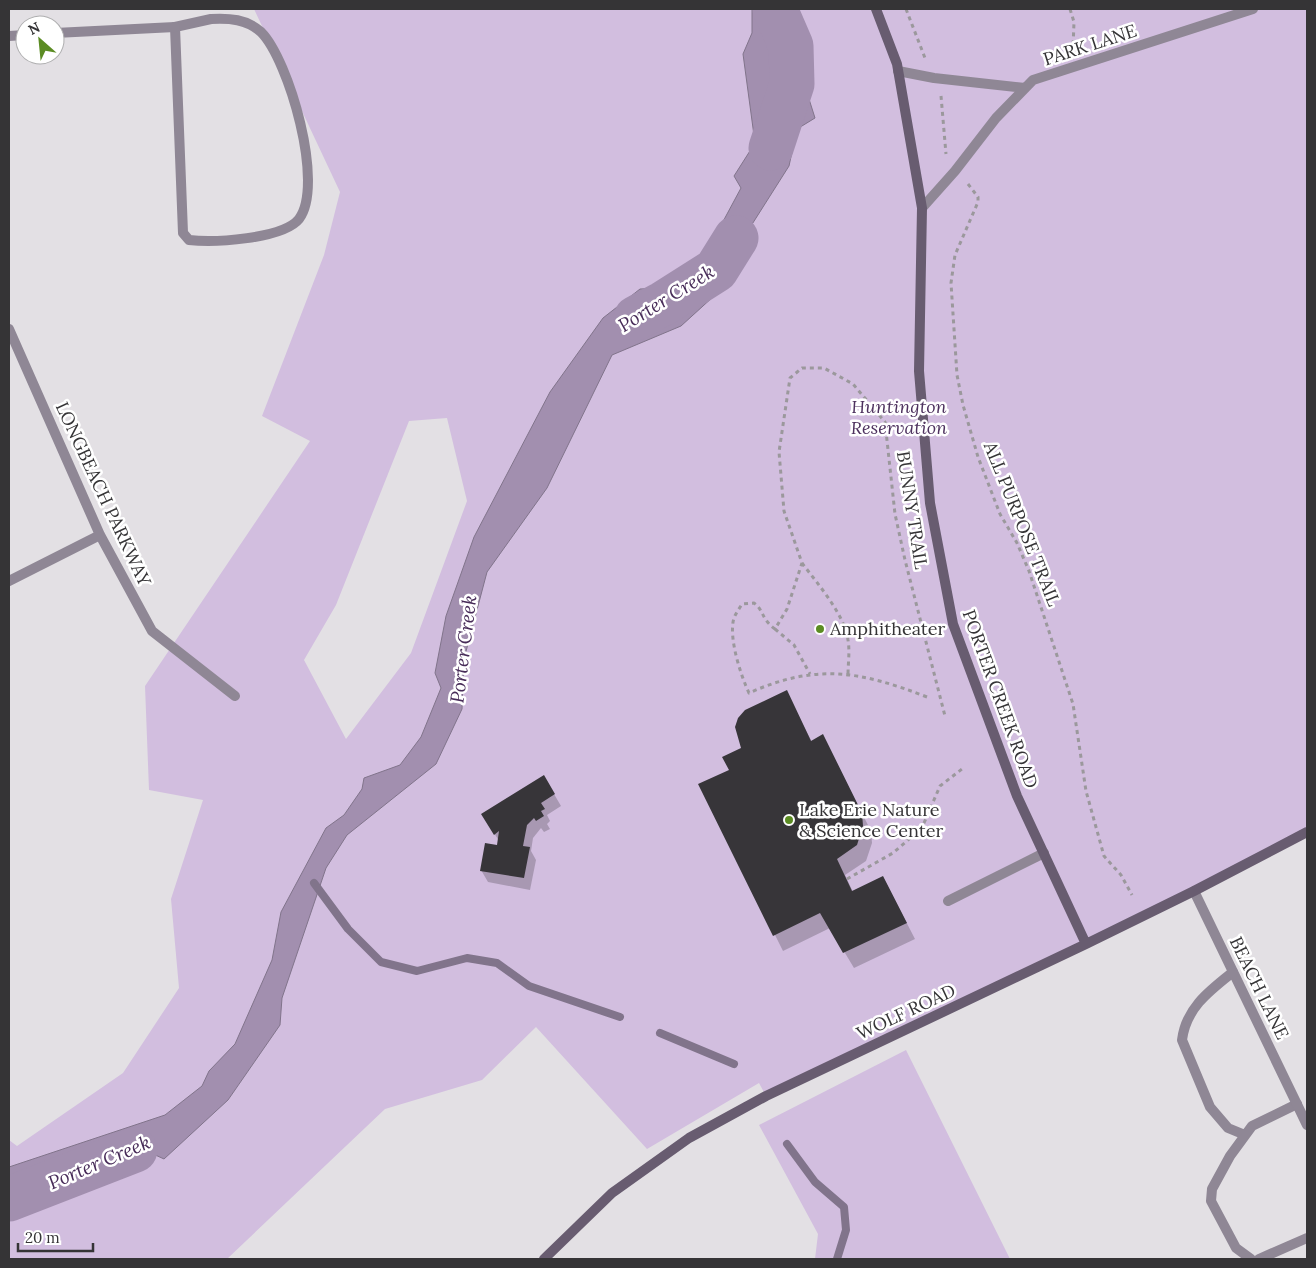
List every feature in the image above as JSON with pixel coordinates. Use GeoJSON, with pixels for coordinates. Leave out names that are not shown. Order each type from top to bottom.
{"type":"FeatureCollection","features":[{"type":"Feature","properties":{"kind":"street","name":"PORTER CREEK ROAD"},"geometry":{"type":"LineString","coordinates":[[876,9],[898,71],[922,208],[919,371],[930,503],[953,624],[1017,796],[1086,944]]}},
{"type":"Feature","properties":{"kind":"street","name":"PARK LANE"},"geometry":{"type":"LineString","coordinates":[[922,208],[955,171],[996,118],[1033,80],[1253,9]]}},
{"type":"Feature","properties":{"kind":"street"},"geometry":{"type":"LineString","coordinates":[[65,33],[176,27],[211,19],[226,18],[246,22],[261,32],[287,82],[301,121],[308,167],[306,198],[299,218],[289,227],[251,237],[201,242],[189,240],[183,233],[176,27]]}},
{"type":"Feature","properties":{"kind":"street"},"geometry":{"type":"LineString","coordinates":[[898,71],[934,78],[1025,88]]}},
{"type":"Feature","properties":{"kind":"street","name":"LONGBEACH PARKWAY"},"geometry":{"type":"LineString","coordinates":[[9,329],[100,535],[152,631],[235,696]]}},
{"type":"Feature","properties":{"kind":"street"},"geometry":{"type":"LineString","coordinates":[[9,581],[100,535]]}},
{"type":"Feature","properties":{"kind":"street","name":"WOLF ROAD"},"geometry":{"type":"LineString","coordinates":[[544,1259],[612,1193],[689,1138],[766,1096],[1086,944],[1194,891],[1307,832]]}},
{"type":"Feature","properties":{"kind":"street"},"geometry":{"type":"LineString","coordinates":[[948,901],[1044,853]]}},
{"type":"Feature","properties":{"kind":"street","name":"BEACH LANE"},"geometry":{"type":"LineString","coordinates":[[1194,891],[1307,1125]]}},
{"type":"Feature","properties":{"kind":"street"},"geometry":{"type":"LineString","coordinates":[[1233,972],[1203,996],[1191,1010],[1182,1040],[1210,1107],[1228,1128],[1245,1135]]}},
{"type":"Feature","properties":{"kind":"street"},"geometry":{"type":"LineString","coordinates":[[1251,1259],[1236,1248],[1211,1201],[1212,1189],[1230,1156],[1252,1126],[1297,1104]]}},
{"type":"Feature","properties":{"kind":"street"},"geometry":{"type":"LineString","coordinates":[[1259,1259],[1307,1238]]}},
{"type":"Feature","properties":{"kind":"path"},"geometry":{"type":"LineString","coordinates":[[906,9],[924,56]]}},
{"type":"Feature","properties":{"kind":"path"},"geometry":{"type":"LineString","coordinates":[[1070,9],[1074,22],[1073,49]]}},
{"type":"Feature","properties":{"kind":"path"},"geometry":{"type":"LineString","coordinates":[[941,93],[947,164]]}},
{"type":"Feature","properties":{"kind":"path","name":"ALL PURPOSE TRAIL"},"geometry":{"type":"LineString","coordinates":[[965,182],[974,190],[978,202],[955,255],[951,283],[955,356],[963,405],[978,457],[1000,514],[1017,543],[1029,571],[1060,662],[1073,704],[1086,791],[1104,856],[1121,875],[1132,895]]}},
{"type":"Feature","properties":{"kind":"path","name":"BUNNY TRAIL"},"geometry":{"type":"LineString","coordinates":[[848,675],[848,639],[844,625],[830,601],[802,563],[784,511],[779,452],[790,378],[802,368],[824,368],[853,384],[885,422],[891,486],[897,524],[945,716]]}},
{"type":"Feature","properties":{"kind":"path"},"geometry":{"type":"LineString","coordinates":[[774,629],[787,609],[802,563]]}},
{"type":"Feature","properties":{"kind":"path"},"geometry":{"type":"LineString","coordinates":[[810,674],[794,645],[765,622],[759,606],[754,603],[742,604],[734,619],[733,634],[743,681],[749,693],[773,683],[810,674],[866,677],[927,697]]}},
{"type":"Feature","properties":{"kind":"path"},"geometry":{"type":"LineString","coordinates":[[847,879],[893,853],[915,834],[924,824],[940,786],[962,769]]}},
{"type":"Feature","properties":{"kind":"green space","name":"Huntington Reservation"},"geometry":{"type":"Polygon","coordinates":[[[254,9],[1307,9],[1307,831],[766,1096],[759,1083],[647,1149],[536,1027],[482,1080],[385,1109],[227,1259],[9,1259],[9,1140],[17,1146],[123,1073],[179,988],[171,899],[203,800],[149,790],[145,686],[310,441],[262,416],[324,255],[340,192],[254,9]],[[447,418],[409,421],[336,605],[304,660],[346,739],[411,653],[467,501],[447,418]]]}},
{"type":"Feature","properties":{"kind":"green space"},"geometry":{"type":"Polygon","coordinates":[[[906,1050],[1010,1259],[815,1259],[818,1234],[759,1125],[906,1050]]]}},
{"type":"Feature","properties":{"kind":"water"},"geometry":{"type":"Polygon","coordinates":[[[752,9],[774,9],[780,85],[809,99],[815,118],[797,129],[789,166],[737,248],[725,286],[681,326],[612,355],[547,488],[487,572],[464,659],[462,709],[436,764],[347,835],[326,868],[282,998],[280,1025],[228,1100],[164,1159],[151,1153],[70,1174],[9,1203],[9,1167],[165,1115],[202,1086],[209,1071],[235,1044],[272,960],[281,912],[326,828],[344,815],[362,789],[364,778],[400,765],[421,737],[441,688],[435,673],[446,616],[474,537],[550,392],[603,318],[640,289],[693,287],[710,263],[705,255],[741,188],[734,176],[755,143],[743,54],[752,33],[752,9]]]}},
{"type":"Feature","properties":{"kind":"building","name":"Lake Erie Nature & Science Center"},"geometry":{"type":"Polygon","coordinates":[[[787,690],[811,741],[823,734],[862,813],[863,826],[857,845],[837,859],[852,891],[883,876],[907,923],[843,953],[820,913],[773,936],[698,784],[729,770],[722,757],[741,748],[735,727],[738,718],[745,710],[787,690]]]}},
{"type":"Feature","properties":{"kind":"building"},"geometry":{"type":"Polygon","coordinates":[[[544,775],[555,794],[541,803],[545,809],[541,811],[544,816],[536,821],[534,818],[527,825],[523,846],[530,847],[524,878],[480,871],[485,843],[497,845],[499,831],[494,835],[481,814],[544,775]]]}},
{"type":"Feature","properties":{"kind":"waterway","name":"Porter Creek"},"geometry":{"type":"LineString","coordinates":[[771,148],[792,84],[791,46],[775,9]]}},
{"type":"Feature","properties":{"kind":"waterway","name":"Porter Creek"},"geometry":{"type":"LineString","coordinates":[[636,318],[664,303],[716,270],[736,238]]}},
{"type":"Feature","properties":{"kind":"waterway"},"geometry":{"type":"LineString","coordinates":[[314,883],[348,929],[381,962],[417,971],[467,958],[497,963],[529,986],[620,1017]]}},
{"type":"Feature","properties":{"kind":"waterway"},"geometry":{"type":"LineString","coordinates":[[660,1033],[734,1064]]}},
{"type":"Feature","properties":{"kind":"waterway"},"geometry":{"type":"LineString","coordinates":[[787,1144],[815,1182],[844,1207],[846,1230],[837,1259]]}},
{"type":"Feature","properties":{"kind":"waterway","name":"Porter Creek"},"geometry":{"type":"LineString","coordinates":[[9,1199],[135,1150]]}},
{"type":"Feature","properties":{"kind":"place","name":"Amphitheater"},"geometry":{"type":"Point","coordinates":[820,629]}},
{"type":"Feature","properties":{"kind":"place","name":"Lake Erie Nature & Science Center"},"geometry":{"type":"Point","coordinates":[789,820]}}]}
